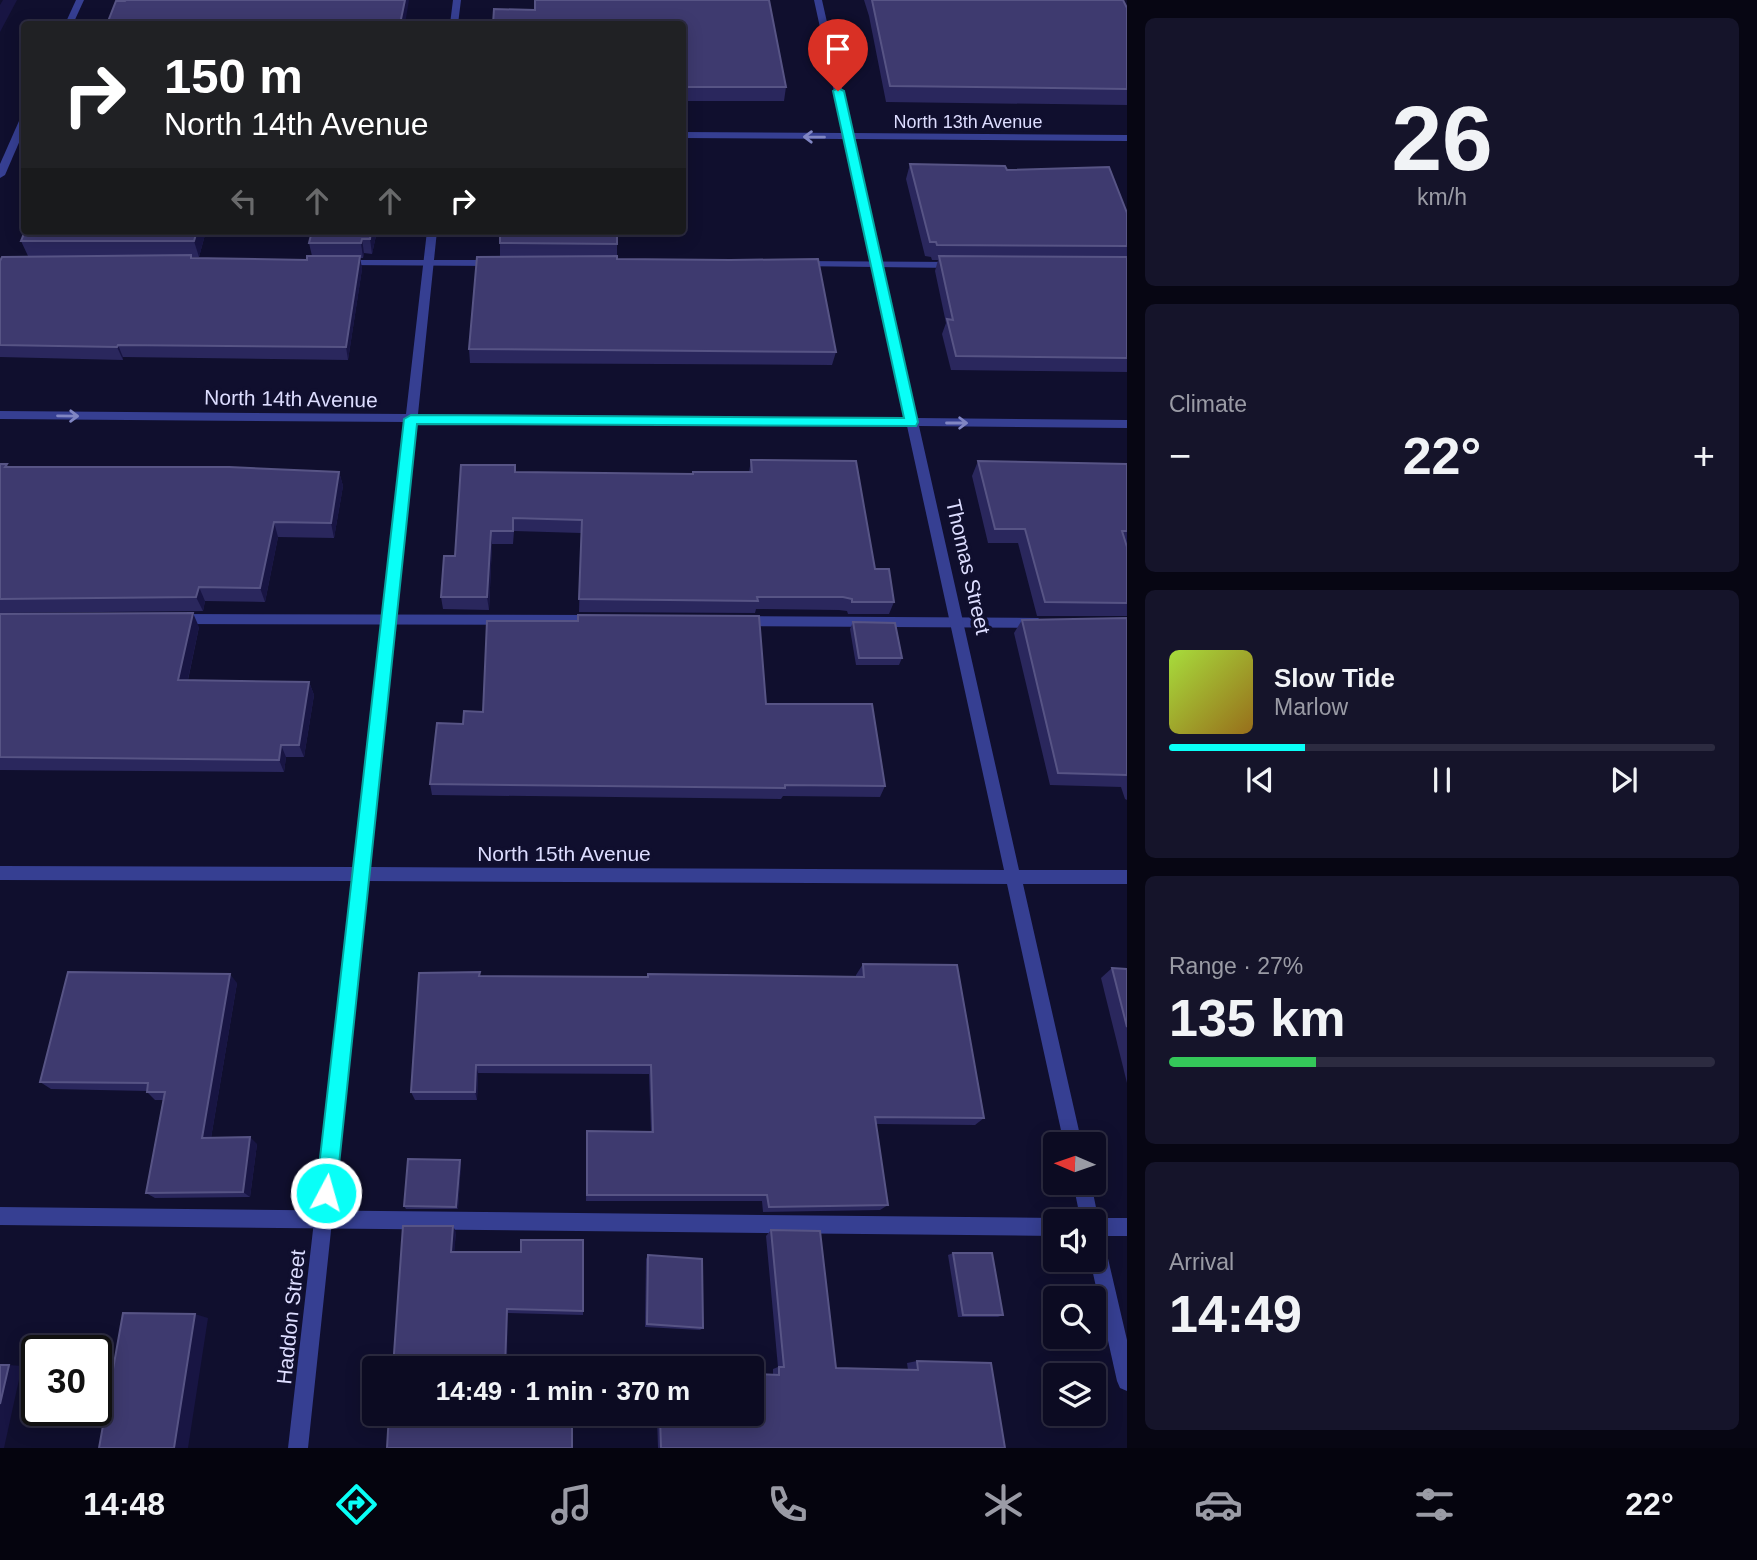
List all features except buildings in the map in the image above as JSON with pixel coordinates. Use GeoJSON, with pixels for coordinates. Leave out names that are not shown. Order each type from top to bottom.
{"type":"FeatureCollection","features":[{"type":"Feature","properties":{"kind":"street"},"geometry":{"type":"LineString","coordinates":[[70,21],[80,0]]}},
{"type":"Feature","properties":{"kind":"street"},"geometry":{"type":"LineString","coordinates":[[454,21],[457,0]]}},
{"type":"Feature","properties":{"kind":"street","name":"Thomas Street"},"geometry":{"type":"LineString","coordinates":[[818,0],[1070,1132]]}},
{"type":"Feature","properties":{"kind":"street"},"geometry":{"type":"LineString","coordinates":[[0,175],[21,132]]}},
{"type":"Feature","properties":{"kind":"street","name":"North 13th Avenue"},"geometry":{"type":"LineString","coordinates":[[686,135],[1127,138]]}},
{"type":"Feature","properties":{"kind":"street","name":"Haddon Street"},"geometry":{"type":"LineString","coordinates":[[298,1448],[432,235]]}},
{"type":"Feature","properties":{"kind":"street"},"geometry":{"type":"LineString","coordinates":[[331,263],[510,263]]}},
{"type":"Feature","properties":{"kind":"street"},"geometry":{"type":"LineString","coordinates":[[783,264],[961,265]]}},
{"type":"Feature","properties":{"kind":"street","name":"North 14th Avenue"},"geometry":{"type":"LineString","coordinates":[[0,415],[1127,424]]}},
{"type":"Feature","properties":{"kind":"street"},"geometry":{"type":"LineString","coordinates":[[167,619],[611,620]]}},
{"type":"Feature","properties":{"kind":"street"},"geometry":{"type":"LineString","coordinates":[[722,621],[1049,623]]}},
{"type":"Feature","properties":{"kind":"street","name":"North 15th Avenue"},"geometry":{"type":"LineString","coordinates":[[0,873],[1127,877]]}},
{"type":"Feature","properties":{"kind":"street"},"geometry":{"type":"LineString","coordinates":[[0,1216],[1043,1227]]}},
{"type":"Feature","properties":{"kind":"street"},"geometry":{"type":"LineString","coordinates":[[1106,1227],[1127,1227]]}},
{"type":"Feature","properties":{"kind":"street"},"geometry":{"type":"LineString","coordinates":[[1102,1272],[1127,1381]]}},
{"type":"Feature","properties":{"kind":"route"},"geometry":{"type":"LineString","coordinates":[[326,1193],[411,419],[911,422],[838,91]]}}]}
